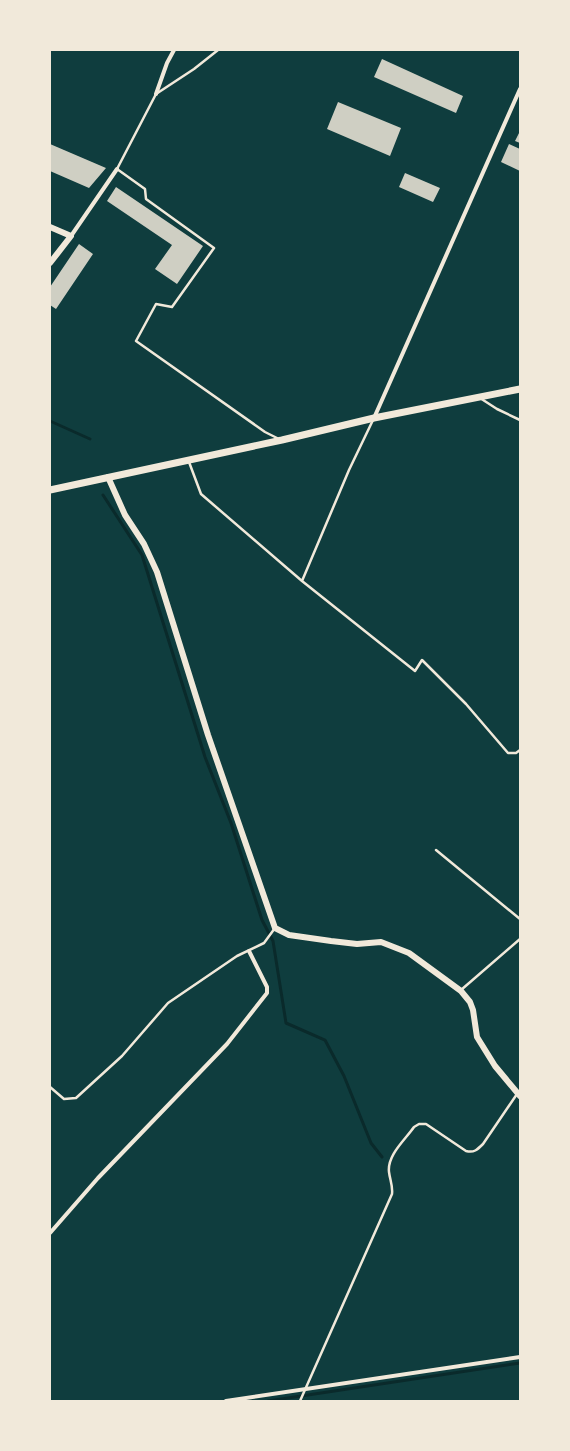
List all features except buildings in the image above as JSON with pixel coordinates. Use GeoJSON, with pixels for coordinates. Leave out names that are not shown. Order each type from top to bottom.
{"type":"FeatureCollection","features":[{"type":"Feature","properties":{"kind":"main road"},"geometry":{"type":"LineString","coordinates":[[50,490],[188,459],[282,440],[374,418],[520,389]]}},
{"type":"Feature","properties":{"kind":"street"},"geometry":{"type":"LineString","coordinates":[[156,94],[167,63],[174,50]]}},
{"type":"Feature","properties":{"kind":"street"},"geometry":{"type":"LineString","coordinates":[[374,418],[520,88]]}},
{"type":"Feature","properties":{"kind":"street"},"geometry":{"type":"LineString","coordinates":[[50,263],[71,236],[117,169]]}},
{"type":"Feature","properties":{"kind":"street"},"geometry":{"type":"LineString","coordinates":[[50,227],[71,236]]}},
{"type":"Feature","properties":{"kind":"street"},"geometry":{"type":"LineString","coordinates":[[108,477],[125,515],[144,544],[157,572],[208,735],[275,928],[289,935],[324,940],[357,944],[382,942],[409,953],[460,991],[470,1002],[473,1010],[477,1037],[495,1066],[519,1095]]}},
{"type":"Feature","properties":{"kind":"street"},"geometry":{"type":"LineString","coordinates":[[50,1233],[98,1178],[227,1044],[267,993],[267,987],[249,951]]}},
{"type":"Feature","properties":{"kind":"street"},"geometry":{"type":"LineString","coordinates":[[226,1401],[520,1357]]}},
{"type":"Feature","properties":{"kind":"lane"},"geometry":{"type":"LineString","coordinates":[[218,50],[194,69],[156,94],[117,169],[145,189],[146,199],[214,248],[172,307],[156,304],[136,341],[265,432],[282,440]]}},
{"type":"Feature","properties":{"kind":"lane"},"geometry":{"type":"LineString","coordinates":[[480,398],[497,409],[520,420]]}},
{"type":"Feature","properties":{"kind":"lane"},"geometry":{"type":"LineString","coordinates":[[302,581],[349,470],[374,418]]}},
{"type":"Feature","properties":{"kind":"lane"},"geometry":{"type":"LineString","coordinates":[[188,459],[201,494],[302,581],[414,671],[422,660],[466,704],[508,753],[516,753],[520,750]]}},
{"type":"Feature","properties":{"kind":"lane"},"geometry":{"type":"LineString","coordinates":[[436,850],[520,919]]}},
{"type":"Feature","properties":{"kind":"lane"},"geometry":{"type":"LineString","coordinates":[[50,1087],[64,1099],[76,1098],[122,1056],[168,1003],[237,956],[264,943],[275,928]]}},
{"type":"Feature","properties":{"kind":"lane"},"geometry":{"type":"LineString","coordinates":[[460,991],[520,939]]}},
{"type":"Feature","properties":{"kind":"lane"},"geometry":{"type":"LineString","coordinates":[[300,1401],[392,1194],[393,1186],[389,1173],[392,1157],[414,1127],[419,1124],[426,1124],[470,1152],[476,1150],[483,1144],[519,1095]]}},
{"type":"Feature","properties":{"kind":"waterway"},"geometry":{"type":"LineString","coordinates":[[50,421],[90,439]]}},
{"type":"Feature","properties":{"kind":"waterway"},"geometry":{"type":"LineString","coordinates":[[103,495],[142,555],[205,757],[231,823],[262,920],[273,941],[286,1023],[325,1040],[344,1076],[371,1143],[382,1157]]}},
{"type":"Feature","properties":{"kind":"waterway"},"geometry":{"type":"LineString","coordinates":[[268,1401],[520,1363]]}}]}
